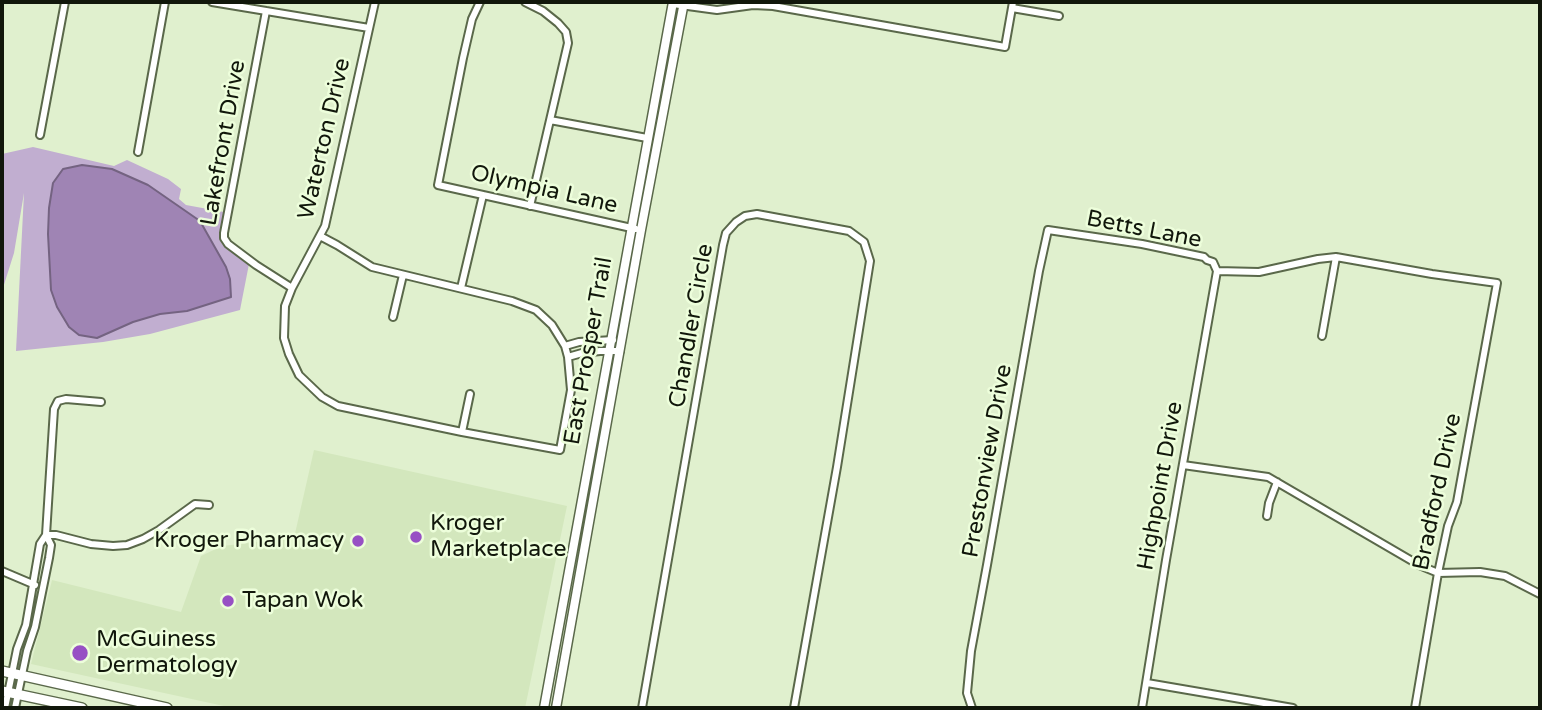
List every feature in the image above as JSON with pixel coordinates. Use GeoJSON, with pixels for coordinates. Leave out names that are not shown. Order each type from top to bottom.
{"type":"FeatureCollection","features":[{"type":"Feature","properties":{"kind":"main road","name":"East Prosper Trail"},"geometry":{"type":"LineString","coordinates":[[544,708],[673,3]]}},
{"type":"Feature","properties":{"kind":"main road","name":"East Prosper Trail"},"geometry":{"type":"LineString","coordinates":[[556,708],[684,4]]}},
{"type":"Feature","properties":{"kind":"main road"},"geometry":{"type":"LineString","coordinates":[[560,620],[572,623]]}},
{"type":"Feature","properties":{"kind":"main road"},"geometry":{"type":"LineString","coordinates":[[11,674],[167,708]]}},
{"type":"Feature","properties":{"kind":"main road"},"geometry":{"type":"LineString","coordinates":[[9,692],[82,708]]}},
{"type":"Feature","properties":{"kind":"street"},"geometry":{"type":"LineString","coordinates":[[40,135],[65,2]]}},
{"type":"Feature","properties":{"kind":"street"},"geometry":{"type":"LineString","coordinates":[[138,152],[165,2]]}},
{"type":"Feature","properties":{"kind":"street"},"geometry":{"type":"LineString","coordinates":[[212,2],[369,28]]}},
{"type":"Feature","properties":{"kind":"street","name":"Waterton Drive"},"geometry":{"type":"LineString","coordinates":[[375,2],[325,226],[285,306],[284,338],[299,375],[322,397],[338,406],[561,450],[571,390],[568,357]]}},
{"type":"Feature","properties":{"kind":"street","name":"Olympia Lane"},"geometry":{"type":"LineString","coordinates":[[480,2],[472,19],[463,58],[438,185],[641,230]]}},
{"type":"Feature","properties":{"kind":"street"},"geometry":{"type":"LineString","coordinates":[[525,2],[558,23],[566,32],[568,43],[530,206]]}},
{"type":"Feature","properties":{"kind":"street"},"geometry":{"type":"LineString","coordinates":[[730,2],[740,6]]}},
{"type":"Feature","properties":{"kind":"street"},"geometry":{"type":"LineString","coordinates":[[673,3],[717,10],[753,3],[1005,47],[1013,5],[1059,16]]}},
{"type":"Feature","properties":{"kind":"street","name":"Lakefront Drive"},"geometry":{"type":"LineString","coordinates":[[266,11],[224,238],[256,265],[292,288]]}},
{"type":"Feature","properties":{"kind":"street"},"geometry":{"type":"LineString","coordinates":[[550,120],[647,138]]}},
{"type":"Feature","properties":{"kind":"street"},"geometry":{"type":"LineString","coordinates":[[461,288],[483,195]]}},
{"type":"Feature","properties":{"kind":"street","name":"Chandler Circle"},"geometry":{"type":"LineString","coordinates":[[642,708],[723,245],[726,233],[736,222],[745,216],[757,214],[849,231],[864,242],[870,261],[794,708]]}},
{"type":"Feature","properties":{"kind":"street","name":"Prestonview Drive"},"geometry":{"type":"LineString","coordinates":[[972,708],[967,693],[971,651],[1039,271],[1048,230],[1058,231]]}},
{"type":"Feature","properties":{"kind":"street","name":"Betts Lane"},"geometry":{"type":"LineString","coordinates":[[1058,231],[1204,257],[1213,261],[1217,271]]}},
{"type":"Feature","properties":{"kind":"street"},"geometry":{"type":"LineString","coordinates":[[320,236],[372,267],[512,301],[536,310],[552,325],[565,346],[568,357],[582,353],[620,351]]}},
{"type":"Feature","properties":{"kind":"street"},"geometry":{"type":"LineString","coordinates":[[1217,271],[1259,272],[1336,257],[1322,336]]}},
{"type":"Feature","properties":{"kind":"street","name":"Bradford Drive"},"geometry":{"type":"LineString","coordinates":[[1336,257],[1497,283],[1457,502],[1448,526],[1438,573],[1415,708]]}},
{"type":"Feature","properties":{"kind":"street","name":"Highpoint Drive"},"geometry":{"type":"LineString","coordinates":[[1142,708],[1217,271]]}},
{"type":"Feature","properties":{"kind":"street"},"geometry":{"type":"LineString","coordinates":[[393,317],[403,275]]}},
{"type":"Feature","properties":{"kind":"street"},"geometry":{"type":"LineString","coordinates":[[565,346],[579,342],[622,341]]}},
{"type":"Feature","properties":{"kind":"street"},"geometry":{"type":"LineString","coordinates":[[462,432],[470,394]]}},
{"type":"Feature","properties":{"kind":"street"},"geometry":{"type":"LineString","coordinates":[[5,708],[16,649],[26,625],[40,544],[46,535],[54,409],[58,401],[66,399],[101,402]]}},
{"type":"Feature","properties":{"kind":"street"},"geometry":{"type":"LineString","coordinates":[[1183,465],[1268,477],[1419,565],[1438,573],[1480,572],[1504,576],[1540,594]]}},
{"type":"Feature","properties":{"kind":"street"},"geometry":{"type":"LineString","coordinates":[[1267,516],[1278,482]]}},
{"type":"Feature","properties":{"kind":"street"},"geometry":{"type":"LineString","coordinates":[[46,535],[102,545],[127,545],[159,530],[195,504],[209,505]]}},
{"type":"Feature","properties":{"kind":"street"},"geometry":{"type":"LineString","coordinates":[[11,674],[44,587],[51,545],[46,535]]}},
{"type":"Feature","properties":{"kind":"street"},"geometry":{"type":"LineString","coordinates":[[2,571],[44,587]]}},
{"type":"Feature","properties":{"kind":"street"},"geometry":{"type":"LineString","coordinates":[[1147,683],[1293,708]]}},
{"type":"Feature","properties":{"kind":"street"},"geometry":{"type":"LineString","coordinates":[[9,692],[15,708]]}},
{"type":"Feature","properties":{"kind":"shaded area"},"geometry":{"type":"Polygon","coordinates":[[[33,147],[114,166],[127,160],[168,179],[181,189],[179,199],[186,205],[224,212],[220,237],[222,244],[249,264],[240,310],[150,334],[16,351],[24,193],[14,253],[2,291],[2,154],[33,147]]]}},
{"type":"Feature","properties":{"kind":"shaded area"},"geometry":{"type":"Polygon","coordinates":[[[82,165],[112,169],[148,185],[200,221],[226,267],[231,297],[187,311],[160,314],[133,322],[97,338],[79,335],[69,327],[51,290],[49,208],[53,183],[63,169],[82,165]]]}},
{"type":"Feature","properties":{"kind":"shaded area"},"geometry":{"type":"Polygon","coordinates":[[[314,450],[567,506],[525,708],[233,708],[31,664],[52,580],[181,612],[201,556],[222,546],[294,538],[314,450]]]}},
{"type":"Feature","properties":{"kind":"place","name":"Kroger Marketplace"},"geometry":{"type":"Point","coordinates":[416,537]}},
{"type":"Feature","properties":{"kind":"place","name":"Kroger Pharmacy"},"geometry":{"type":"Point","coordinates":[358,541]}},
{"type":"Feature","properties":{"kind":"place","name":"Tapan Wok"},"geometry":{"type":"Point","coordinates":[228,601]}},
{"type":"Feature","properties":{"kind":"place","name":"McGuiness Dermatology"},"geometry":{"type":"Point","coordinates":[80,653]}}]}
